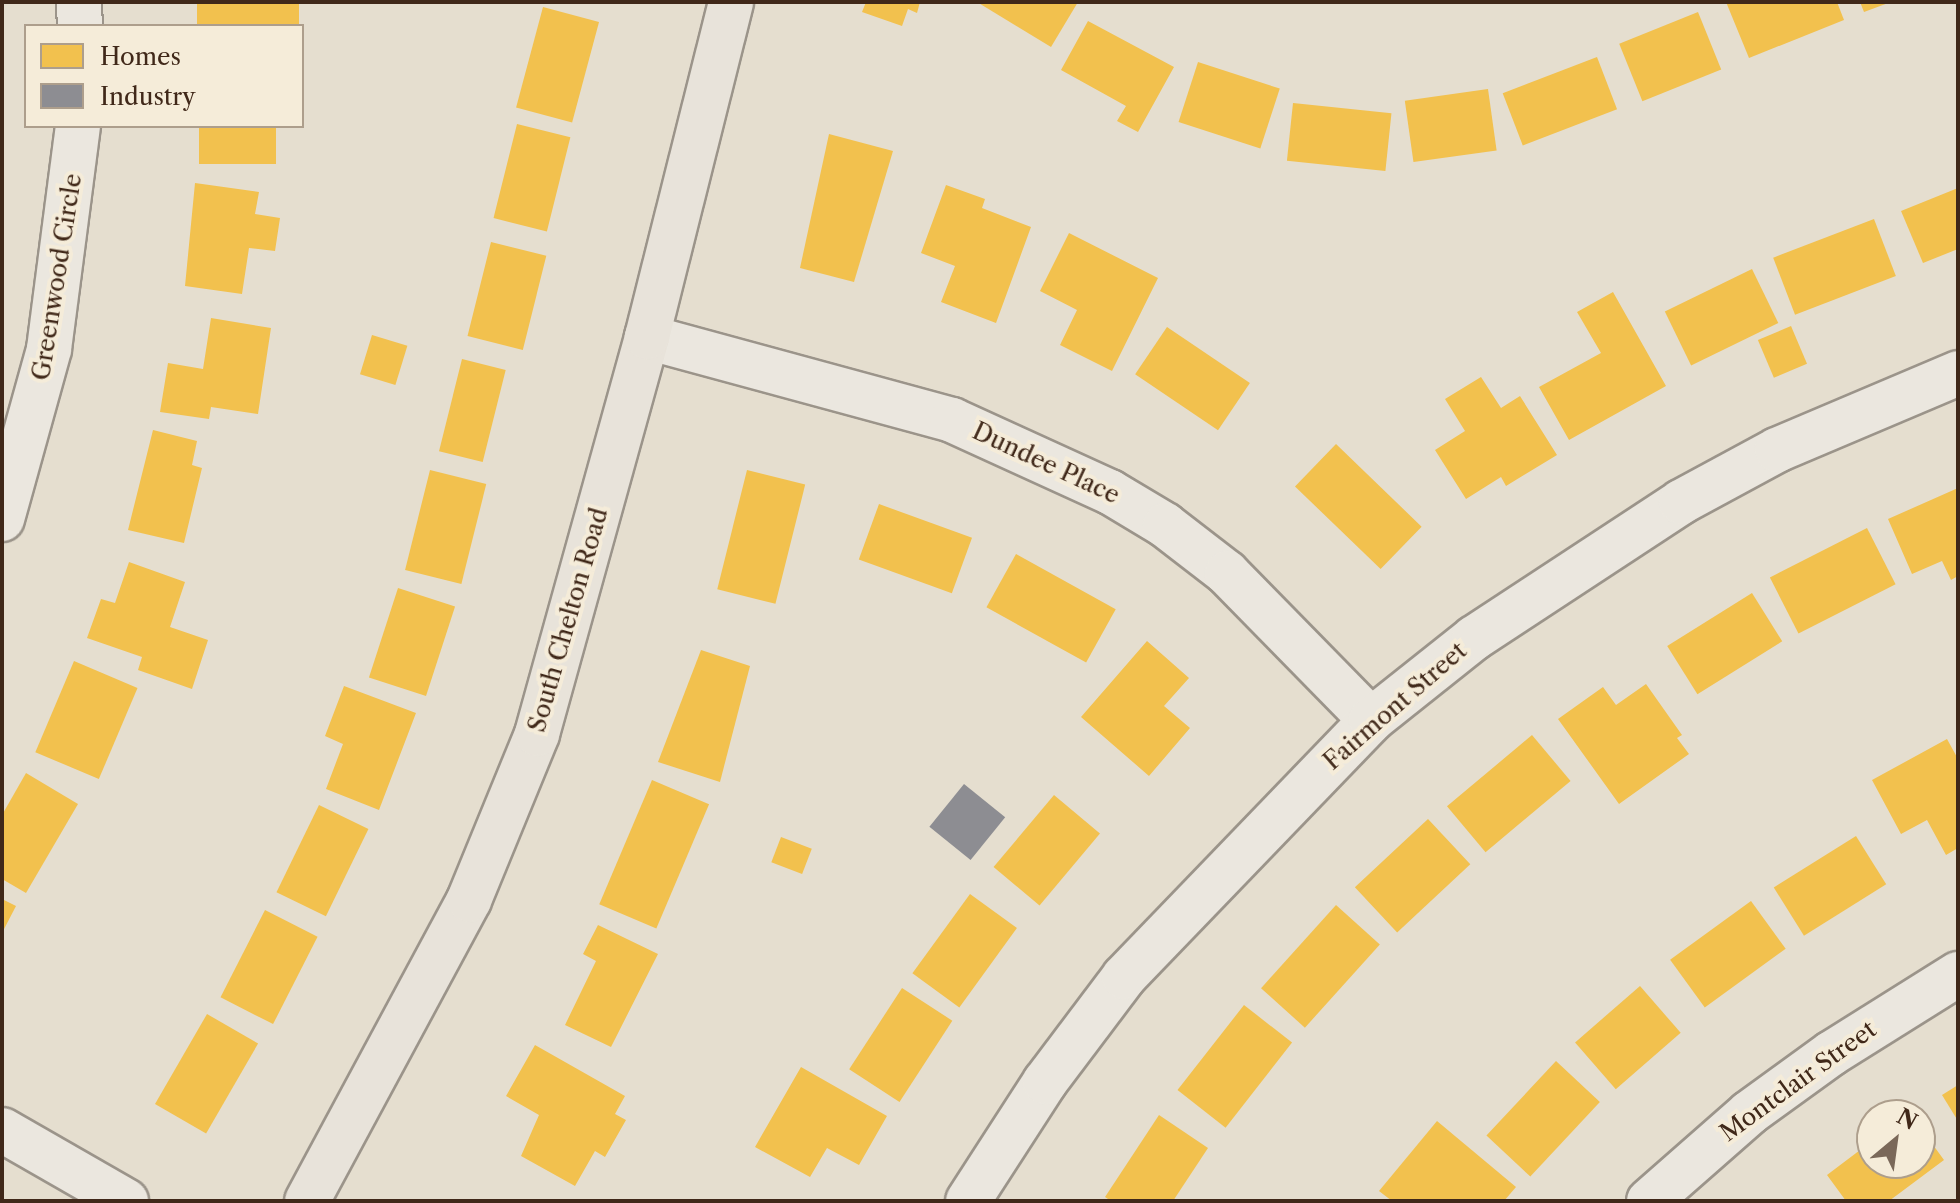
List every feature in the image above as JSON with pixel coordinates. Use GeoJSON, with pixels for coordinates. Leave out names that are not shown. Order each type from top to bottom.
{"type":"FeatureCollection","features":[{"type":"Feature","properties":{"kind":"main road","name":"South Chelton Road"},"geometry":{"type":"LineString","coordinates":[[307,1201],[469,900],[537,734],[647,337],[731,2]]}},
{"type":"Feature","properties":{"kind":"street"},"geometry":{"type":"LineString","coordinates":[[79,2],[80,24]]}},
{"type":"Feature","properties":{"kind":"street","name":"Greenwood Circle"},"geometry":{"type":"LineString","coordinates":[[2,519],[49,349],[78,128]]}},
{"type":"Feature","properties":{"kind":"street","name":"Dundee Place"},"geometry":{"type":"LineString","coordinates":[[647,337],[940,416],[998,437],[1110,492],[1165,525],[1227,573],[1371,720]]}},
{"type":"Feature","properties":{"kind":"street","name":"Fairmont Street"},"geometry":{"type":"LineString","coordinates":[[968,1201],[1045,1082],[1124,977],[1371,720],[1474,638],[1681,502],[1777,450],[1958,373]]}},
{"type":"Feature","properties":{"kind":"street","name":"Montclair Street"},"geometry":{"type":"LineString","coordinates":[[1649,1201],[1749,1113],[1832,1053],[1958,974]]}},
{"type":"Feature","properties":{"kind":"street"},"geometry":{"type":"LineString","coordinates":[[2,1130],[126,1201]]}},
{"type":"Feature","properties":{"kind":"building: Homes"},"geometry":{"type":"Polygon","coordinates":[[[197,2],[299,2],[299,24],[197,24],[197,2]]]}},
{"type":"Feature","properties":{"kind":"building: Homes"},"geometry":{"type":"Polygon","coordinates":[[[866,2],[920,2],[917,13],[908,9],[902,26],[862,12],[866,2]]]}},
{"type":"Feature","properties":{"kind":"building: Homes"},"geometry":{"type":"Polygon","coordinates":[[[977,2],[1078,2],[1051,47],[977,2]]]}},
{"type":"Feature","properties":{"kind":"building: Homes"},"geometry":{"type":"Polygon","coordinates":[[[1726,2],[1837,2],[1844,20],[1749,58],[1726,2]]]}},
{"type":"Feature","properties":{"kind":"building: Homes"},"geometry":{"type":"Polygon","coordinates":[[[1860,2],[1891,2],[1864,12],[1860,2]]]}},
{"type":"Feature","properties":{"kind":"building: Homes"},"geometry":{"type":"Polygon","coordinates":[[[543,7],[599,22],[572,122],[516,107],[543,7]]]}},
{"type":"Feature","properties":{"kind":"building: Homes"},"geometry":{"type":"Polygon","coordinates":[[[1698,12],[1721,69],[1642,101],[1619,44],[1698,12]]]}},
{"type":"Feature","properties":{"kind":"building: Homes"},"geometry":{"type":"Polygon","coordinates":[[[1088,21],[1174,67],[1138,132],[1117,121],[1126,106],[1061,70],[1088,21]]]}},
{"type":"Feature","properties":{"kind":"building: Homes"},"geometry":{"type":"Polygon","coordinates":[[[1597,57],[1617,109],[1523,145],[1503,93],[1597,57]]]}},
{"type":"Feature","properties":{"kind":"building: Homes"},"geometry":{"type":"Polygon","coordinates":[[[1198,62],[1280,89],[1260,148],[1179,122],[1198,62]]]}},
{"type":"Feature","properties":{"kind":"building: Homes"},"geometry":{"type":"Polygon","coordinates":[[[1488,89],[1497,150],[1413,162],[1405,101],[1488,89]]]}},
{"type":"Feature","properties":{"kind":"building: Homes"},"geometry":{"type":"Polygon","coordinates":[[[1293,103],[1391,113],[1385,171],[1287,161],[1293,103]]]}},
{"type":"Feature","properties":{"kind":"building: Homes"},"geometry":{"type":"Polygon","coordinates":[[[517,124],[570,137],[547,231],[494,218],[517,124]]]}},
{"type":"Feature","properties":{"kind":"building: Homes"},"geometry":{"type":"Polygon","coordinates":[[[199,128],[276,128],[276,164],[199,164],[199,128]]]}},
{"type":"Feature","properties":{"kind":"building: Homes"},"geometry":{"type":"Polygon","coordinates":[[[829,134],[893,151],[854,282],[800,268],[829,134]]]}},
{"type":"Feature","properties":{"kind":"building: Homes"},"geometry":{"type":"Polygon","coordinates":[[[195,183],[259,192],[255,214],[280,218],[275,251],[249,248],[242,294],[185,286],[195,183]]]}},
{"type":"Feature","properties":{"kind":"building: Homes"},"geometry":{"type":"Polygon","coordinates":[[[946,185],[985,199],[982,208],[1031,227],[996,323],[941,302],[955,266],[921,253],[946,185]]]}},
{"type":"Feature","properties":{"kind":"building: Homes"},"geometry":{"type":"Polygon","coordinates":[[[1958,188],[1958,249],[1923,263],[1901,211],[1958,188]]]}},
{"type":"Feature","properties":{"kind":"building: Homes"},"geometry":{"type":"Polygon","coordinates":[[[1874,219],[1896,276],[1795,315],[1773,258],[1874,219]]]}},
{"type":"Feature","properties":{"kind":"building: Homes"},"geometry":{"type":"Polygon","coordinates":[[[1069,233],[1158,278],[1112,371],[1060,345],[1077,310],[1040,291],[1069,233]]]}},
{"type":"Feature","properties":{"kind":"building: Homes"},"geometry":{"type":"Polygon","coordinates":[[[491,242],[546,256],[523,350],[468,336],[491,242]]]}},
{"type":"Feature","properties":{"kind":"building: Homes"},"geometry":{"type":"Polygon","coordinates":[[[1752,269],[1778,323],[1691,365],[1665,312],[1752,269]]]}},
{"type":"Feature","properties":{"kind":"building: Homes"},"geometry":{"type":"Polygon","coordinates":[[[1613,292],[1666,386],[1569,440],[1539,387],[1601,353],[1577,312],[1613,292]]]}},
{"type":"Feature","properties":{"kind":"building: Homes"},"geometry":{"type":"Polygon","coordinates":[[[211,318],[271,328],[258,414],[211,407],[209,419],[160,412],[168,363],[203,369],[211,318]]]}},
{"type":"Feature","properties":{"kind":"building: Homes"},"geometry":{"type":"Polygon","coordinates":[[[1791,326],[1807,364],[1774,378],[1758,340],[1791,326]]]}},
{"type":"Feature","properties":{"kind":"building: Homes"},"geometry":{"type":"Polygon","coordinates":[[[1167,327],[1250,383],[1218,430],[1135,374],[1167,327]]]}},
{"type":"Feature","properties":{"kind":"building: Homes"},"geometry":{"type":"Polygon","coordinates":[[[372,335],[407,346],[395,385],[360,374],[372,335]]]}},
{"type":"Feature","properties":{"kind":"building: Homes"},"geometry":{"type":"Polygon","coordinates":[[[462,359],[506,370],[483,462],[439,451],[462,359]]]}},
{"type":"Feature","properties":{"kind":"building: Homes"},"geometry":{"type":"Polygon","coordinates":[[[1481,377],[1501,408],[1520,396],[1557,455],[1506,486],[1501,477],[1466,499],[1435,450],[1465,431],[1445,399],[1481,377]]]}},
{"type":"Feature","properties":{"kind":"building: Homes"},"geometry":{"type":"Polygon","coordinates":[[[153,430],[197,441],[192,465],[202,468],[184,543],[128,530],[153,430]]]}},
{"type":"Feature","properties":{"kind":"building: Homes"},"geometry":{"type":"Polygon","coordinates":[[[1336,444],[1422,527],[1381,569],[1295,486],[1336,444]]]}},
{"type":"Feature","properties":{"kind":"building: Homes"},"geometry":{"type":"Polygon","coordinates":[[[430,470],[486,484],[461,584],[405,570],[430,470]]]}},
{"type":"Feature","properties":{"kind":"building: Homes"},"geometry":{"type":"Polygon","coordinates":[[[747,470],[805,485],[775,604],[717,589],[747,470]]]}},
{"type":"Feature","properties":{"kind":"building: Homes"},"geometry":{"type":"Polygon","coordinates":[[[1958,488],[1958,576],[1951,580],[1942,561],[1912,574],[1888,519],[1958,488]]]}},
{"type":"Feature","properties":{"kind":"building: Homes"},"geometry":{"type":"Polygon","coordinates":[[[879,504],[972,538],[952,593],[859,559],[879,504]]]}},
{"type":"Feature","properties":{"kind":"building: Homes"},"geometry":{"type":"Polygon","coordinates":[[[1867,528],[1896,584],[1798,634],[1770,577],[1867,528]]]}},
{"type":"Feature","properties":{"kind":"building: Homes"},"geometry":{"type":"Polygon","coordinates":[[[1016,554],[1116,609],[1086,663],[986,607],[1016,554]]]}},
{"type":"Feature","properties":{"kind":"building: Homes"},"geometry":{"type":"Polygon","coordinates":[[[129,562],[185,582],[170,627],[208,640],[192,689],[138,670],[142,657],[87,638],[101,599],[115,603],[129,562]]]}},
{"type":"Feature","properties":{"kind":"building: Homes"},"geometry":{"type":"Polygon","coordinates":[[[398,588],[455,607],[426,696],[369,677],[398,588]]]}},
{"type":"Feature","properties":{"kind":"building: Homes"},"geometry":{"type":"Polygon","coordinates":[[[1752,593],[1782,641],[1697,694],[1667,646],[1752,593]]]}},
{"type":"Feature","properties":{"kind":"building: Homes"},"geometry":{"type":"Polygon","coordinates":[[[1147,641],[1189,678],[1164,706],[1190,728],[1149,776],[1081,717],[1147,641]]]}},
{"type":"Feature","properties":{"kind":"building: Homes"},"geometry":{"type":"Polygon","coordinates":[[[701,650],[750,666],[720,782],[658,762],[701,650]]]}},
{"type":"Feature","properties":{"kind":"building: Homes"},"geometry":{"type":"Polygon","coordinates":[[[74,661],[138,688],[99,779],[35,752],[74,661]]]}},
{"type":"Feature","properties":{"kind":"building: Homes"},"geometry":{"type":"Polygon","coordinates":[[[1646,684],[1682,735],[1677,738],[1689,754],[1619,804],[1558,719],[1603,687],[1616,705],[1646,684]]]}},
{"type":"Feature","properties":{"kind":"building: Homes"},"geometry":{"type":"Polygon","coordinates":[[[344,686],[416,713],[379,810],[326,789],[343,744],[325,736],[344,686]]]}},
{"type":"Feature","properties":{"kind":"building: Homes"},"geometry":{"type":"Polygon","coordinates":[[[1532,735],[1571,781],[1486,852],[1447,806],[1532,735]]]}},
{"type":"Feature","properties":{"kind":"building: Homes"},"geometry":{"type":"Polygon","coordinates":[[[1947,739],[1958,759],[1958,848],[1946,855],[1927,820],[1901,834],[1872,780],[1947,739]]]}},
{"type":"Feature","properties":{"kind":"building: Homes"},"geometry":{"type":"Polygon","coordinates":[[[26,773],[78,804],[26,893],[2,879],[2,815],[26,773]]]}},
{"type":"Feature","properties":{"kind":"building: Homes"},"geometry":{"type":"Polygon","coordinates":[[[652,780],[709,804],[656,928],[599,904],[652,780]]]}},
{"type":"Feature","properties":{"kind":"building: Homes"},"geometry":{"type":"Polygon","coordinates":[[[1054,795],[1100,834],[1040,906],[994,867],[1054,795]]]}},
{"type":"Feature","properties":{"kind":"building: Homes"},"geometry":{"type":"Polygon","coordinates":[[[319,805],[368,829],[326,916],[276,892],[319,805]]]}},
{"type":"Feature","properties":{"kind":"building: Homes"},"geometry":{"type":"Polygon","coordinates":[[[1428,819],[1470,864],[1397,933],[1355,887],[1428,819]]]}},
{"type":"Feature","properties":{"kind":"building: Homes"},"geometry":{"type":"Polygon","coordinates":[[[1856,836],[1886,884],[1804,936],[1774,887],[1856,836]]]}},
{"type":"Feature","properties":{"kind":"building: Homes"},"geometry":{"type":"Polygon","coordinates":[[[781,837],[812,849],[802,874],[771,862],[781,837]]]}},
{"type":"Feature","properties":{"kind":"building: Homes"},"geometry":{"type":"Polygon","coordinates":[[[970,894],[1017,928],[959,1007],[912,973],[970,894]]]}},
{"type":"Feature","properties":{"kind":"building: Homes"},"geometry":{"type":"Polygon","coordinates":[[[2,899],[16,906],[2,933],[2,899]]]}},
{"type":"Feature","properties":{"kind":"building: Homes"},"geometry":{"type":"Polygon","coordinates":[[[1751,901],[1786,949],[1705,1008],[1670,960],[1751,901]]]}},
{"type":"Feature","properties":{"kind":"building: Homes"},"geometry":{"type":"Polygon","coordinates":[[[1336,905],[1380,944],[1305,1028],[1261,988],[1336,905]]]}},
{"type":"Feature","properties":{"kind":"building: Homes"},"geometry":{"type":"Polygon","coordinates":[[[265,910],[318,937],[273,1024],[221,997],[265,910]]]}},
{"type":"Feature","properties":{"kind":"building: Homes"},"geometry":{"type":"Polygon","coordinates":[[[598,925],[658,954],[611,1047],[565,1025],[596,961],[583,954],[598,925]]]}},
{"type":"Feature","properties":{"kind":"building: Homes"},"geometry":{"type":"Polygon","coordinates":[[[1640,986],[1681,1033],[1616,1089],[1575,1042],[1640,986]]]}},
{"type":"Feature","properties":{"kind":"building: Homes"},"geometry":{"type":"Polygon","coordinates":[[[902,988],[952,1021],[899,1102],[849,1069],[902,988]]]}},
{"type":"Feature","properties":{"kind":"building: Homes"},"geometry":{"type":"Polygon","coordinates":[[[1244,1005],[1292,1043],[1226,1128],[1178,1090],[1244,1005]]]}},
{"type":"Feature","properties":{"kind":"building: Homes"},"geometry":{"type":"Polygon","coordinates":[[[207,1014],[258,1044],[206,1134],[155,1104],[207,1014]]]}},
{"type":"Feature","properties":{"kind":"building: Homes"},"geometry":{"type":"Polygon","coordinates":[[[535,1045],[625,1096],[615,1114],[626,1120],[605,1157],[595,1151],[575,1186],[521,1156],[539,1115],[506,1096],[535,1045]]]}},
{"type":"Feature","properties":{"kind":"building: Homes"},"geometry":{"type":"Polygon","coordinates":[[[1556,1061],[1600,1102],[1530,1177],[1486,1136],[1556,1061]]]}},
{"type":"Feature","properties":{"kind":"building: Homes"},"geometry":{"type":"Polygon","coordinates":[[[801,1067],[887,1116],[859,1165],[827,1148],[810,1177],[755,1147],[801,1067]]]}},
{"type":"Feature","properties":{"kind":"building: Homes"},"geometry":{"type":"Polygon","coordinates":[[[1958,1085],[1958,1121],[1942,1095],[1958,1085]]]}},
{"type":"Feature","properties":{"kind":"building: Homes"},"geometry":{"type":"Polygon","coordinates":[[[1159,1115],[1208,1148],[1173,1201],[1111,1201],[1105,1197],[1159,1115]]]}},
{"type":"Feature","properties":{"kind":"building: Homes"},"geometry":{"type":"Polygon","coordinates":[[[1437,1121],[1516,1187],[1504,1201],[1392,1201],[1379,1191],[1437,1121]]]}},
{"type":"Feature","properties":{"kind":"building: Homes"},"geometry":{"type":"Polygon","coordinates":[[[1936,1149],[1944,1160],[1936,1166],[1936,1149]]]}},
{"type":"Feature","properties":{"kind":"building: Homes"},"geometry":{"type":"Polygon","coordinates":[[[1856,1153],[1856,1179],[1919,1179],[1889,1201],[1846,1201],[1827,1175],[1856,1153]]]}},
{"type":"Feature","properties":{"kind":"building: Industry"},"geometry":{"type":"Polygon","coordinates":[[[964,784],[1005,817],[971,860],[929,827],[964,784]]]}}]}
